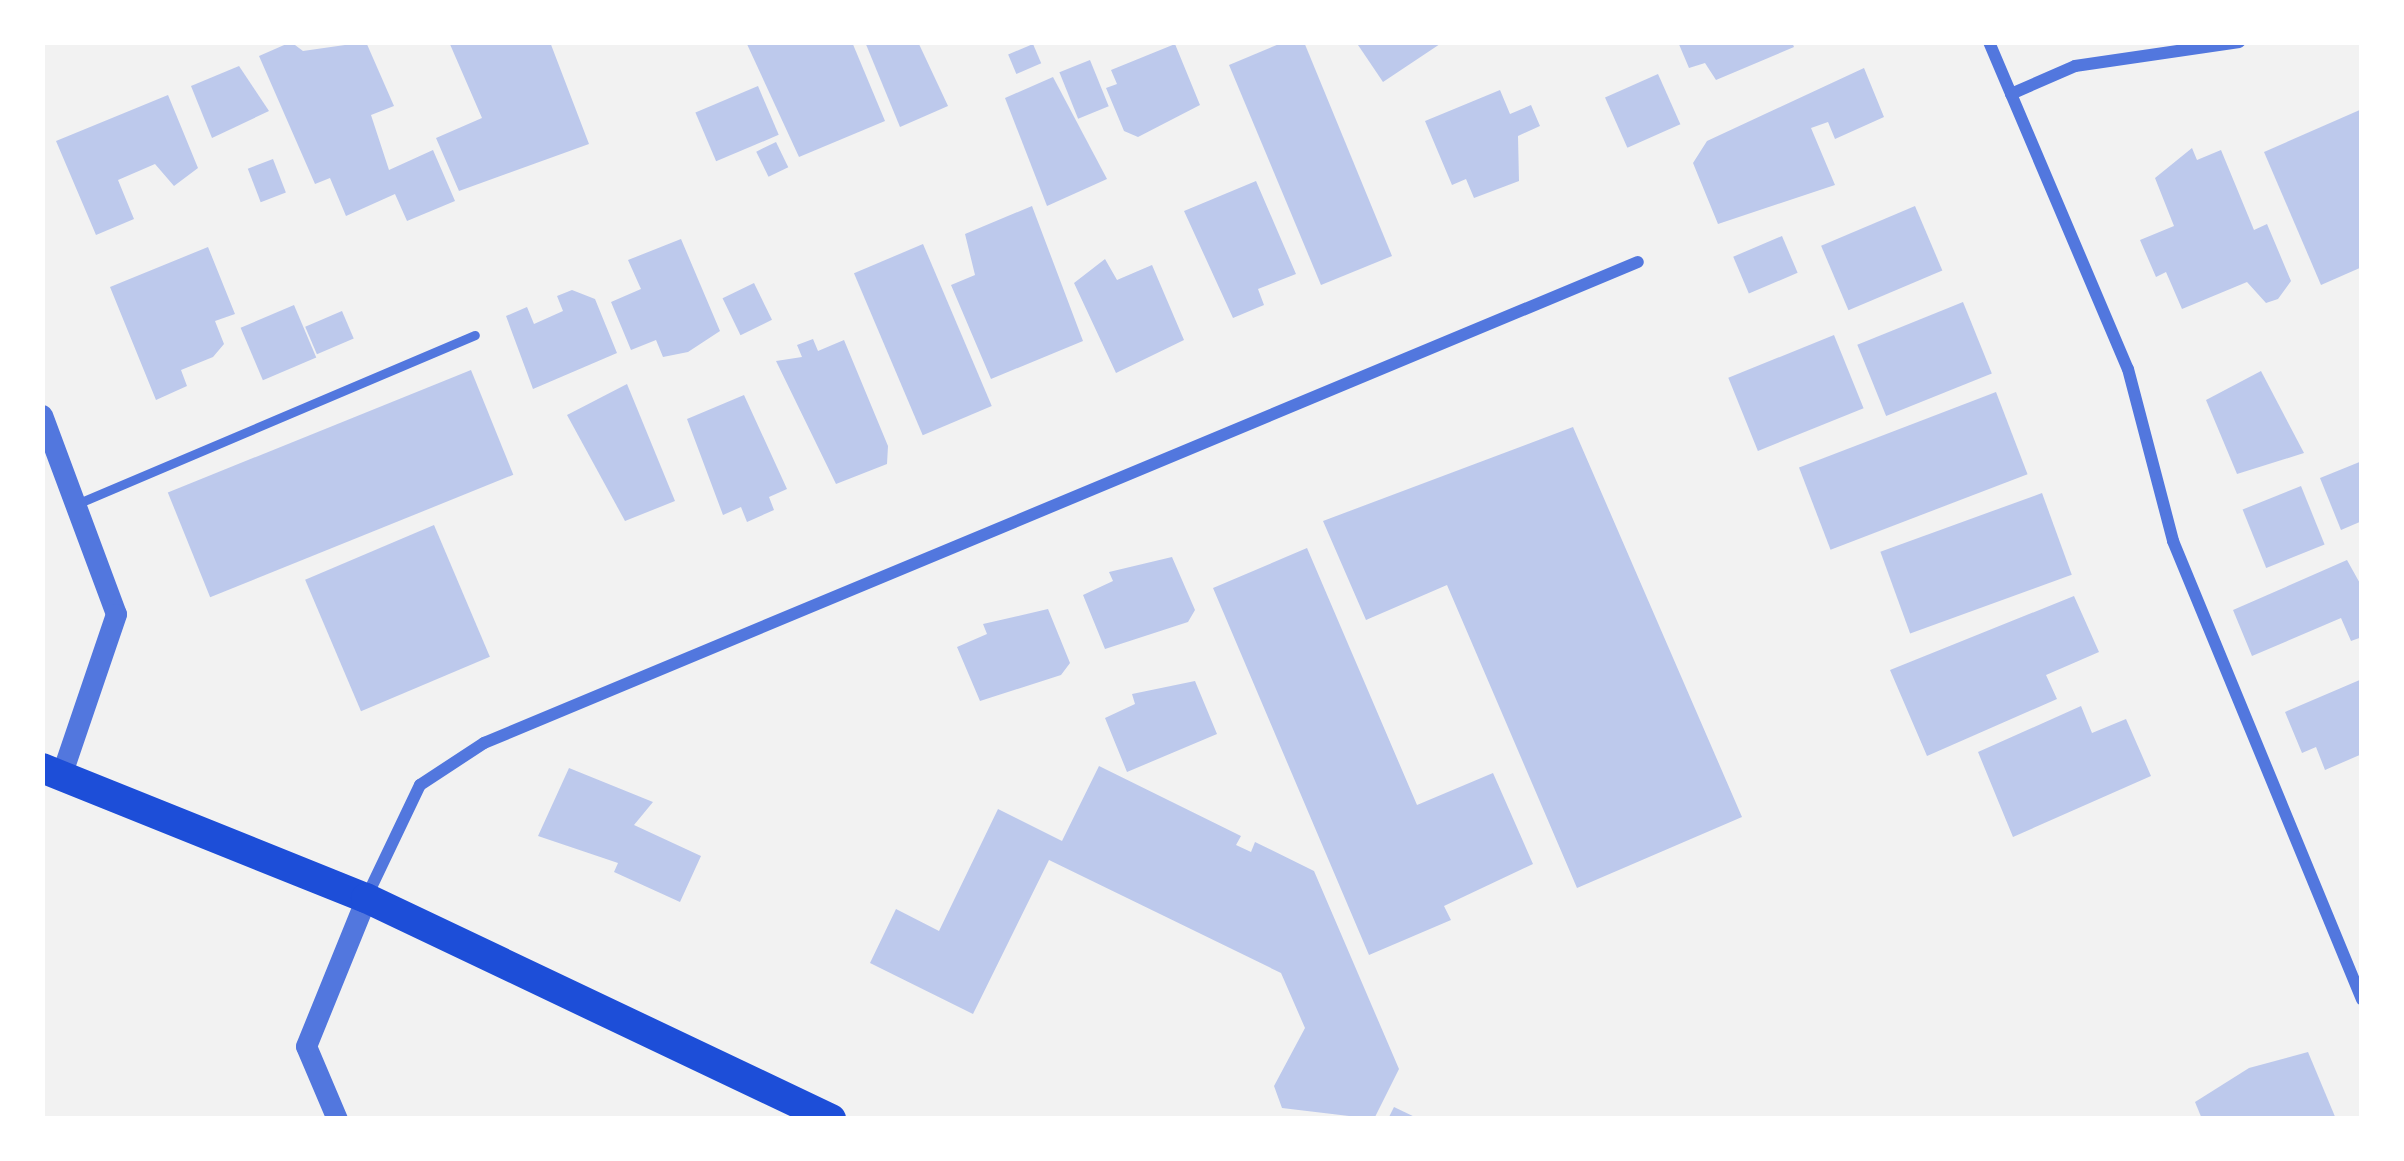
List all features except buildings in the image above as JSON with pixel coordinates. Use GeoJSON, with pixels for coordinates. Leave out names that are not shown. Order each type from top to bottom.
{"type":"FeatureCollection","features":[{"type":"Feature","properties":{"kind":"main road"},"geometry":{"type":"LineString","coordinates":[[51,772],[366,898],[831,1119]]}},
{"type":"Feature","properties":{"kind":"street"},"geometry":{"type":"LineString","coordinates":[[1989,42],[2128,369],[2173,541],[2362,1000]]}},
{"type":"Feature","properties":{"kind":"street"},"geometry":{"type":"LineString","coordinates":[[2012,94],[2075,66],[2239,42]]}},
{"type":"Feature","properties":{"kind":"street"},"geometry":{"type":"LineString","coordinates":[[337,1119],[306,1046],[366,898],[420,785],[484,743],[1638,262]]}},
{"type":"Feature","properties":{"kind":"street"},"geometry":{"type":"LineString","coordinates":[[42,415],[79,503],[116,614],[51,772]]}},
{"type":"Feature","properties":{"kind":"lane"},"geometry":{"type":"LineString","coordinates":[[79,503],[476,335]]}}]}
